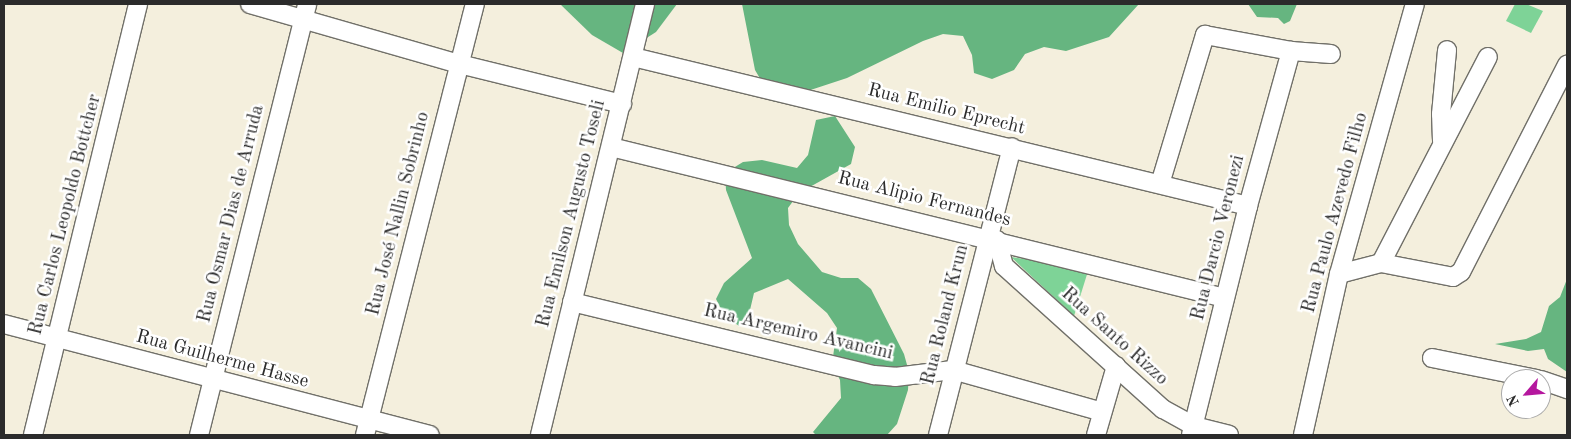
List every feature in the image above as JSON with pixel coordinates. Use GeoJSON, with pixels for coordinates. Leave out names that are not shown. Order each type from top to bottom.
{"type":"FeatureCollection","features":[{"type":"Feature","properties":{"kind":"street","name":"Rua Carlos Leopoldo Bottcher"},"geometry":{"type":"LineString","coordinates":[[33,435],[59,336],[138,4]]}},
{"type":"Feature","properties":{"kind":"street"},"geometry":{"type":"LineString","coordinates":[[250,4],[305,11],[459,64],[622,104]]}},
{"type":"Feature","properties":{"kind":"street","name":"Rua José Nallin Sobrinho"},"geometry":{"type":"LineString","coordinates":[[367,428],[475,4]]}},
{"type":"Feature","properties":{"kind":"street","name":"Rua Emilson Augusto Toseli"},"geometry":{"type":"LineString","coordinates":[[540,435],[645,4]]}},
{"type":"Feature","properties":{"kind":"street","name":"Rua Paulo Azevedo Filho"},"geometry":{"type":"LineString","coordinates":[[1303,435],[1339,274],[1415,4]]}},
{"type":"Feature","properties":{"kind":"street","name":"Rua Osmar Dias de Arruda"},"geometry":{"type":"LineString","coordinates":[[198,435],[305,11]]}},
{"type":"Feature","properties":{"kind":"street"},"geometry":{"type":"LineString","coordinates":[[1160,184],[1205,35],[1291,51],[1331,54]]}},
{"type":"Feature","properties":{"kind":"street"},"geometry":{"type":"LineString","coordinates":[[1442,143],[1441,114],[1447,50]]}},
{"type":"Feature","properties":{"kind":"street","name":"Rua Darcio Veronezi"},"geometry":{"type":"LineString","coordinates":[[1193,431],[1248,206],[1291,51]]}},
{"type":"Feature","properties":{"kind":"street","name":"Rua Emilio Eprecht"},"geometry":{"type":"LineString","coordinates":[[633,57],[1248,206]]}},
{"type":"Feature","properties":{"kind":"street"},"geometry":{"type":"LineString","coordinates":[[1381,263],[1488,57]]}},
{"type":"Feature","properties":{"kind":"street"},"geometry":{"type":"LineString","coordinates":[[1339,274],[1381,263],[1453,277],[1461,272],[1567,65]]}},
{"type":"Feature","properties":{"kind":"street","name":"Rua Alipio Fernandes"},"geometry":{"type":"LineString","coordinates":[[611,147],[993,238],[1225,298]]}},
{"type":"Feature","properties":{"kind":"street","name":"Rua Roland Krun"},"geometry":{"type":"LineString","coordinates":[[938,435],[953,370],[993,238],[1012,148]]}},
{"type":"Feature","properties":{"kind":"street","name":"Rua Santo Rizzo"},"geometry":{"type":"LineString","coordinates":[[993,238],[1004,266],[1163,409],[1193,431],[1229,435]]}},
{"type":"Feature","properties":{"kind":"street","name":"Rua Argemiro Avancini"},"geometry":{"type":"LineString","coordinates":[[572,302],[874,375],[895,377],[953,370],[1102,412]]}},
{"type":"Feature","properties":{"kind":"street","name":"Rua Guilherme Hasse"},"geometry":{"type":"LineString","coordinates":[[4,324],[59,336],[212,380],[367,428],[430,435]]}},
{"type":"Feature","properties":{"kind":"street"},"geometry":{"type":"LineString","coordinates":[[1432,358],[1501,372]]}},
{"type":"Feature","properties":{"kind":"street"},"geometry":{"type":"LineString","coordinates":[[1096,435],[1116,366]]}},
{"type":"Feature","properties":{"kind":"street"},"geometry":{"type":"LineString","coordinates":[[1551,383],[1567,389]]}},
{"type":"Feature","properties":{"kind":"green space"},"geometry":{"type":"Polygon","coordinates":[[[560,4],[677,4],[656,32],[623,53],[592,35],[560,4]]]}},
{"type":"Feature","properties":{"kind":"green space"},"geometry":{"type":"Polygon","coordinates":[[[742,4],[1139,4],[1109,37],[1066,51],[1044,47],[1025,54],[1014,70],[992,79],[974,73],[972,55],[963,36],[943,34],[923,41],[847,78],[774,102],[755,70],[742,4]]]}},
{"type":"Feature","properties":{"kind":"green space"},"geometry":{"type":"Polygon","coordinates":[[[1248,4],[1297,4],[1290,21],[1284,24],[1278,18],[1257,17],[1248,4]]]}},
{"type":"Feature","properties":{"kind":"green space"},"geometry":{"type":"Polygon","coordinates":[[[1515,4],[1526,4],[1543,11],[1531,33],[1506,21],[1515,4]]]}},
{"type":"Feature","properties":{"kind":"green space"},"geometry":{"type":"Polygon","coordinates":[[[835,116],[855,147],[851,164],[799,193],[788,208],[789,225],[798,244],[822,272],[841,278],[858,278],[871,289],[904,354],[909,372],[908,390],[897,424],[887,435],[816,435],[813,432],[841,398],[840,380],[832,364],[837,328],[827,313],[788,279],[754,293],[750,310],[739,326],[724,315],[716,299],[724,283],[752,258],[726,190],[725,173],[743,162],[762,160],[797,168],[808,155],[816,120],[835,116]]]}},
{"type":"Feature","properties":{"kind":"green space"},"geometry":{"type":"Polygon","coordinates":[[[1011,257],[1089,268],[1074,316],[1011,257]]]}},
{"type":"Feature","properties":{"kind":"green space"},"geometry":{"type":"Polygon","coordinates":[[[1567,279],[1567,372],[1548,359],[1544,349],[1528,351],[1495,344],[1526,339],[1541,332],[1549,306],[1560,297],[1567,279]]]}}]}
